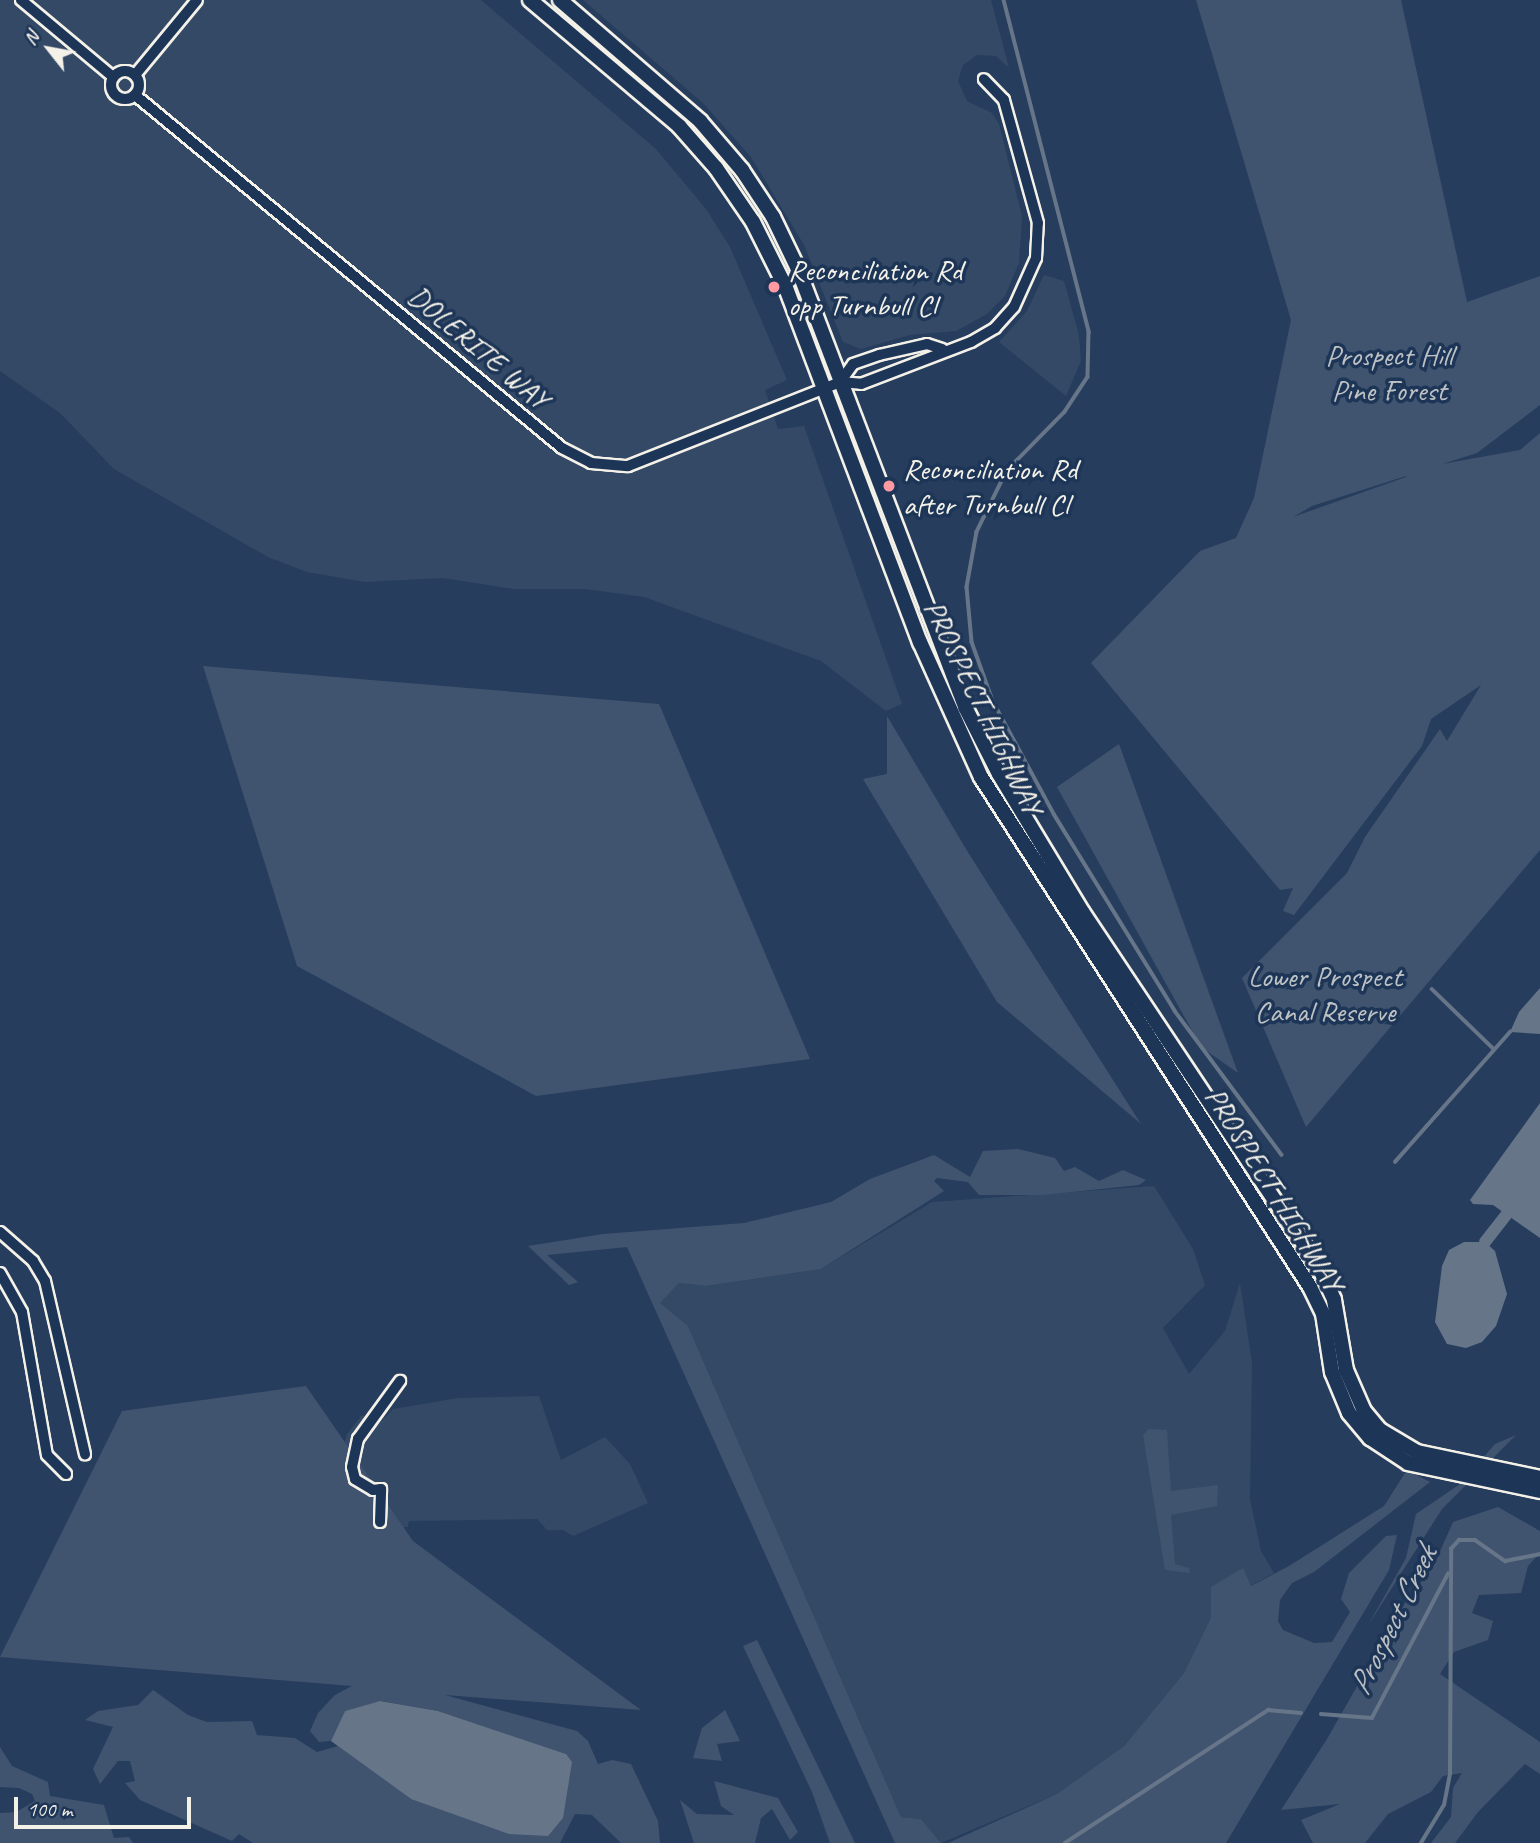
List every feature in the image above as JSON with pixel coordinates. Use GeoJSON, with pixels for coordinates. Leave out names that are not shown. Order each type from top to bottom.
{"type":"FeatureCollection","features":[{"type":"Feature","properties":{"kind":"main road","name":"PROSPECT HIGHWAY"},"geometry":{"type":"LineString","coordinates":[[530,0],[657,106],[716,168],[768,249],[915,629],[981,777],[1310,1287],[1323,1314],[1332,1372],[1349,1413],[1370,1438],[1398,1459],[1465,1478],[1540,1491]]}},
{"type":"Feature","properties":{"kind":"main road","name":"PROSPECT HIGHWAY"},"geometry":{"type":"LineString","coordinates":[[560,0],[690,111],[742,170],[793,256],[945,662],[993,762],[1083,914],[1318,1265],[1334,1300],[1346,1370],[1360,1404],[1380,1430],[1408,1448],[1540,1478]]}},
{"type":"Feature","properties":{"kind":"street"},"geometry":{"type":"LineString","coordinates":[[21,0],[113,76]]}},
{"type":"Feature","properties":{"kind":"street"},"geometry":{"type":"LineString","coordinates":[[135,75],[197,0]]}},
{"type":"Feature","properties":{"kind":"street"},"geometry":{"type":"LineString","coordinates":[[121,71],[135,75],[139,87],[135,95],[117,98],[110,86],[113,76],[121,71]]}},
{"type":"Feature","properties":{"kind":"street"},"geometry":{"type":"LineString","coordinates":[[840,382],[861,383],[942,349],[971,342],[995,328],[1027,287],[1036,258],[1035,200],[1004,100],[984,79]]}},
{"type":"Feature","properties":{"kind":"street","name":"DOLERITE WAY"},"geometry":{"type":"LineString","coordinates":[[135,95],[562,448],[591,463],[628,466],[840,382]]}},
{"type":"Feature","properties":{"kind":"street"},"geometry":{"type":"LineString","coordinates":[[840,382],[853,364],[879,355],[927,344],[942,349]]}},
{"type":"Feature","properties":{"kind":"street"},"geometry":{"type":"LineString","coordinates":[[0,1232],[27,1255],[45,1281],[85,1454]]}},
{"type":"Feature","properties":{"kind":"street"},"geometry":{"type":"LineString","coordinates":[[0,1273],[22,1312],[47,1455],[66,1474]]}},
{"type":"Feature","properties":{"kind":"street"},"geometry":{"type":"LineString","coordinates":[[380,1522],[381,1489],[373,1490],[355,1479],[352,1467],[358,1439],[400,1381]]}},
{"type":"Feature","properties":{"kind":"shaded area"},"geometry":{"type":"Polygon","coordinates":[[[0,0],[481,0],[656,149],[706,209],[730,247],[787,380],[765,390],[778,429],[804,426],[902,704],[886,711],[821,661],[644,597],[585,589],[514,589],[443,578],[365,582],[307,572],[268,557],[114,469],[60,413],[0,371],[0,0]]]}},
{"type":"Feature","properties":{"kind":"shaded area"},"geometry":{"type":"Polygon","coordinates":[[[583,0],[991,0],[1009,68],[996,56],[977,55],[963,65],[958,81],[967,101],[992,113],[999,124],[1022,216],[1019,263],[1005,296],[987,314],[956,331],[910,335],[861,349],[843,342],[804,245],[751,157],[703,103],[583,0]]]}},
{"type":"Feature","properties":{"kind":"shaded area"},"geometry":{"type":"Polygon","coordinates":[[[1044,275],[1064,281],[1079,335],[1081,361],[1066,396],[999,342],[1027,311],[1044,275]]]}},
{"type":"Feature","properties":{"kind":"shaded area"},"geometry":{"type":"Polygon","coordinates":[[[1540,988],[1540,1034],[1510,1032],[1519,1012],[1540,988]]]}},
{"type":"Feature","properties":{"kind":"shaded area"},"geometry":{"type":"Polygon","coordinates":[[[1540,1103],[1540,1238],[1493,1205],[1473,1204],[1470,1200],[1540,1103]]]}},
{"type":"Feature","properties":{"kind":"shaded area"},"geometry":{"type":"Polygon","coordinates":[[[1154,1186],[1193,1249],[1205,1285],[1163,1328],[1189,1374],[1225,1331],[1240,1283],[1252,1363],[1250,1499],[1261,1551],[1274,1573],[1250,1586],[1242,1568],[1184,1673],[1124,1746],[1057,1794],[941,1843],[921,1819],[901,1817],[688,1326],[659,1303],[679,1283],[706,1286],[821,1269],[932,1202],[1154,1186]]]}},
{"type":"Feature","properties":{"kind":"shaded area"},"geometry":{"type":"Polygon","coordinates":[[[1464,1242],[1485,1242],[1495,1251],[1507,1294],[1496,1326],[1482,1342],[1466,1348],[1447,1344],[1435,1322],[1442,1266],[1449,1250],[1464,1242]]]}},
{"type":"Feature","properties":{"kind":"shaded area"},"geometry":{"type":"Polygon","coordinates":[[[539,1396],[561,1460],[605,1437],[630,1464],[648,1503],[573,1536],[563,1530],[547,1530],[537,1519],[409,1521],[408,1527],[371,1527],[342,1452],[347,1434],[362,1415],[377,1426],[393,1409],[458,1398],[539,1396]]]}},
{"type":"Feature","properties":{"kind":"shaded area"},"geometry":{"type":"Polygon","coordinates":[[[380,1701],[438,1711],[566,1754],[572,1762],[563,1818],[548,1836],[509,1834],[411,1799],[331,1741],[345,1711],[380,1701]]]}},
{"type":"Feature","properties":{"kind":"green space"},"geometry":{"type":"Polygon","coordinates":[[[1196,0],[1401,0],[1467,302],[1540,276],[1540,405],[1477,453],[1442,464],[1520,450],[1540,433],[1540,850],[1306,1127],[1242,978],[1347,873],[1365,837],[1440,729],[1447,741],[1481,685],[1431,719],[1422,746],[1294,915],[1283,911],[1293,888],[1280,890],[1091,663],[1200,551],[1236,538],[1254,498],[1291,320],[1196,0]],[[1406,477],[1312,506],[1293,517],[1406,477]]]}},
{"type":"Feature","properties":{"kind":"green space"},"geometry":{"type":"Polygon","coordinates":[[[203,666],[659,704],[810,1059],[536,1096],[297,966],[203,666]]]}},
{"type":"Feature","properties":{"kind":"green space"},"geometry":{"type":"Polygon","coordinates":[[[887,716],[969,854],[1141,1124],[997,1002],[863,779],[887,774],[887,716]]]}},
{"type":"Feature","properties":{"kind":"green space"},"geometry":{"type":"Polygon","coordinates":[[[1119,744],[1238,1073],[1201,1047],[1057,787],[1119,744]]]}},
{"type":"Feature","properties":{"kind":"green space"},"geometry":{"type":"Polygon","coordinates":[[[1018,1149],[1055,1158],[1064,1171],[1075,1167],[1099,1181],[1123,1170],[1146,1180],[1139,1185],[1043,1195],[979,1195],[968,1182],[937,1178],[934,1181],[944,1191],[821,1269],[706,1286],[679,1283],[660,1303],[688,1326],[901,1817],[921,1819],[941,1843],[895,1843],[627,1247],[547,1255],[578,1282],[569,1285],[528,1246],[603,1234],[744,1223],[831,1202],[870,1179],[934,1155],[970,1177],[983,1151],[1018,1149]]]}},
{"type":"Feature","properties":{"kind":"green space"},"geometry":{"type":"Polygon","coordinates":[[[306,1386],[413,1541],[641,1710],[445,1695],[577,1731],[588,1741],[598,1764],[612,1760],[631,1764],[658,1821],[660,1843],[621,1843],[592,1815],[575,1814],[560,1843],[253,1843],[239,1834],[232,1841],[140,1800],[125,1783],[135,1781],[130,1761],[118,1761],[100,1784],[93,1769],[113,1727],[85,1720],[98,1711],[138,1705],[153,1690],[188,1715],[207,1722],[252,1721],[257,1735],[295,1738],[317,1752],[338,1746],[411,1799],[566,1754],[438,1711],[381,1701],[345,1711],[331,1741],[319,1742],[310,1731],[318,1713],[335,1695],[352,1686],[0,1657],[122,1411],[306,1386]]]}},
{"type":"Feature","properties":{"kind":"green space"},"geometry":{"type":"Polygon","coordinates":[[[1149,1429],[1167,1430],[1171,1491],[1218,1485],[1217,1506],[1171,1515],[1175,1564],[1189,1568],[1190,1573],[1165,1570],[1143,1435],[1149,1429]]]}},
{"type":"Feature","properties":{"kind":"green space"},"geometry":{"type":"Polygon","coordinates":[[[1516,1435],[1442,1509],[1367,1627],[1406,1558],[1416,1514],[1460,1484],[1495,1444],[1516,1435]]]}},
{"type":"Feature","properties":{"kind":"green space"},"geometry":{"type":"Polygon","coordinates":[[[1407,1470],[1430,1482],[1314,1572],[1292,1583],[1280,1600],[1278,1621],[1283,1630],[1314,1643],[1332,1642],[1350,1612],[1341,1599],[1349,1573],[1386,1536],[1397,1535],[1389,1570],[1226,1843],[948,1843],[1057,1794],[1124,1746],[1184,1673],[1211,1618],[1211,1587],[1243,1568],[1251,1586],[1289,1566],[1384,1506],[1407,1470]]]}},
{"type":"Feature","properties":{"kind":"green space"},"geometry":{"type":"Polygon","coordinates":[[[1498,1507],[1540,1531],[1540,1553],[1528,1566],[1521,1593],[1479,1595],[1472,1613],[1493,1621],[1488,1640],[1454,1652],[1440,1674],[1540,1742],[1540,1774],[1525,1764],[1478,1812],[1455,1843],[1431,1843],[1451,1817],[1453,1788],[1462,1773],[1443,1776],[1431,1792],[1388,1814],[1365,1843],[1313,1843],[1301,1820],[1340,1804],[1281,1810],[1327,1739],[1404,1604],[1434,1565],[1453,1522],[1498,1507]]]}},
{"type":"Feature","properties":{"kind":"green space"},"geometry":{"type":"Polygon","coordinates":[[[757,1640],[855,1843],[830,1843],[812,1792],[743,1646],[757,1640]]]}},
{"type":"Feature","properties":{"kind":"green space"},"geometry":{"type":"Polygon","coordinates":[[[725,1710],[740,1741],[717,1744],[722,1761],[693,1758],[702,1728],[725,1710]]]}},
{"type":"Feature","properties":{"kind":"green space"},"geometry":{"type":"Polygon","coordinates":[[[0,1747],[12,1766],[48,1782],[50,1796],[104,1805],[114,1838],[129,1837],[133,1843],[0,1843],[0,1813],[16,1812],[35,1801],[32,1794],[19,1788],[0,1787],[0,1747]]]}},
{"type":"Feature","properties":{"kind":"green space"},"geometry":{"type":"Polygon","coordinates":[[[714,1781],[778,1798],[798,1832],[790,1840],[772,1809],[761,1818],[755,1843],[694,1843],[680,1800],[697,1814],[734,1815],[721,1806],[714,1781]]]}},
{"type":"Feature","properties":{"kind":"waterway"},"geometry":{"type":"LineString","coordinates":[[1004,0],[1089,332],[1088,377],[1065,412],[1007,471],[977,532],[967,587],[972,642],[993,701],[1054,814],[1175,1011],[1282,1155]]}},
{"type":"Feature","properties":{"kind":"waterway"},"geometry":{"type":"LineString","coordinates":[[1432,989],[1494,1049]]}},
{"type":"Feature","properties":{"kind":"waterway"},"geometry":{"type":"LineString","coordinates":[[1395,1162],[1510,1032]]}},
{"type":"Feature","properties":{"kind":"waterway"},"geometry":{"type":"LineString","coordinates":[[1485,1242],[1507,1214]]}},
{"type":"Feature","properties":{"kind":"waterway"},"geometry":{"type":"LineString","coordinates":[[1421,1843],[1444,1805],[1450,1774],[1451,1549],[1459,1540],[1475,1540],[1505,1561],[1540,1554]]}},
{"type":"Feature","properties":{"kind":"waterway","name":"Prospect Creek"},"geometry":{"type":"LineString","coordinates":[[1321,1714],[1372,1718],[1448,1574]]}},
{"type":"Feature","properties":{"kind":"waterway","name":"Prospect Creek"},"geometry":{"type":"LineString","coordinates":[[1065,1843],[1268,1710],[1301,1713]]}},
{"type":"Feature","properties":{"kind":"place","name":"Reconciliation Rd opp Turnbull Cl"},"geometry":{"type":"Point","coordinates":[774,287]}},
{"type":"Feature","properties":{"kind":"place","name":"Reconciliation Rd after Turnbull Cl"},"geometry":{"type":"Point","coordinates":[889,486]}},
{"type":"Feature","properties":{"kind":"park label","name":"Prospect Hill Pine Forest"},"geometry":{"type":"Point","coordinates":[1389,372]}},
{"type":"Feature","properties":{"kind":"park label","name":"Lower Prospect Canal Reserve"},"geometry":{"type":"Point","coordinates":[1325,993]}}]}
